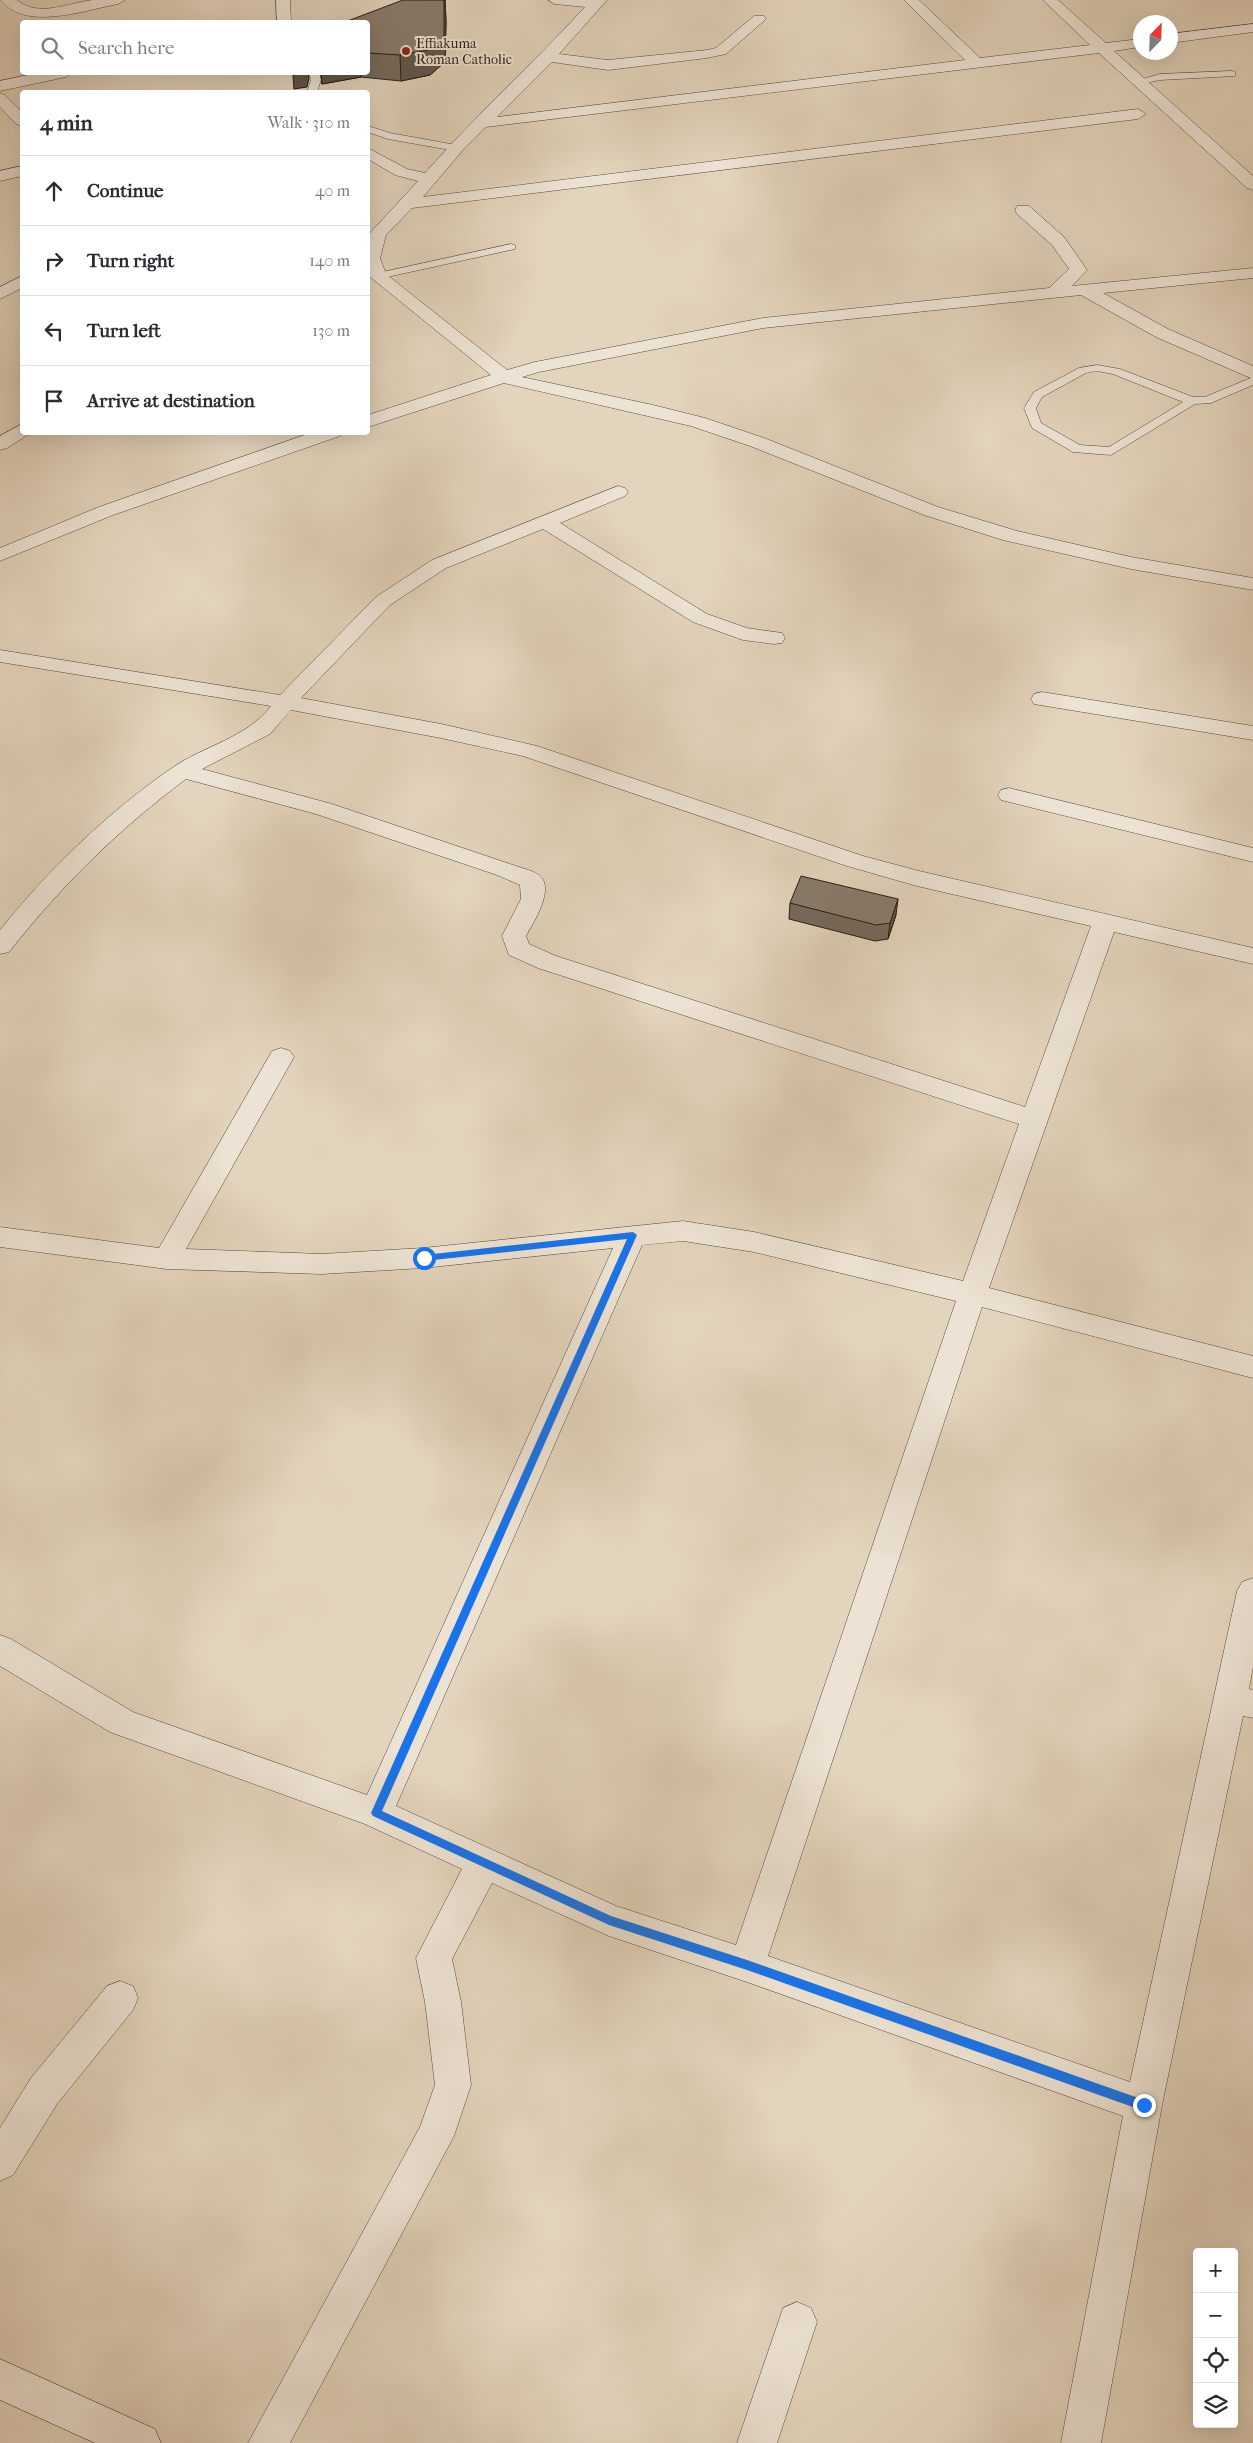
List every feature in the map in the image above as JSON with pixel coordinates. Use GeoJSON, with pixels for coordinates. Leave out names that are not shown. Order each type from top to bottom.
{"type":"FeatureCollection","features":[{"type":"Feature","properties":{"kind":"street"},"geometry":{"type":"LineString","coordinates":[[8,0],[22,11],[40,14],[118,0]]}},
{"type":"Feature","properties":{"kind":"street"},"geometry":{"type":"LineString","coordinates":[[283,0],[284,20]]}},
{"type":"Feature","properties":{"kind":"street"},"geometry":{"type":"LineString","coordinates":[[555,0],[598,2]]}},
{"type":"Feature","properties":{"kind":"street"},"geometry":{"type":"LineString","coordinates":[[911,0],[976,63]]}},
{"type":"Feature","properties":{"kind":"street"},"geometry":{"type":"LineString","coordinates":[[1050,0],[1253,184]]}},
{"type":"Feature","properties":{"kind":"street"},"geometry":{"type":"LineString","coordinates":[[598,2],[548,57],[480,122],[378,233],[373,245],[371,258],[373,276],[503,376],[531,386],[650,409],[698,422],[753,441],[899,499],[1013,536],[1159,570],[1253,584]]}},
{"type":"Feature","properties":{"kind":"street"},"geometry":{"type":"LineString","coordinates":[[548,57],[608,65],[707,54],[721,51],[759,20]]}},
{"type":"Feature","properties":{"kind":"street"},"geometry":{"type":"LineString","coordinates":[[1178,38],[1253,28]]}},
{"type":"Feature","properties":{"kind":"street"},"geometry":{"type":"LineString","coordinates":[[480,122],[594,111],[1133,44]]}},
{"type":"Feature","properties":{"kind":"street"},"geometry":{"type":"LineString","coordinates":[[0,86],[52,75]]}},
{"type":"Feature","properties":{"kind":"street"},"geometry":{"type":"LineString","coordinates":[[0,98],[20,119]]}},
{"type":"Feature","properties":{"kind":"street"},"geometry":{"type":"LineString","coordinates":[[406,204],[1138,114]]}},
{"type":"Feature","properties":{"kind":"street"},"geometry":{"type":"LineString","coordinates":[[370,154],[402,172],[428,179]]}},
{"type":"Feature","properties":{"kind":"street"},"geometry":{"type":"LineString","coordinates":[[0,176],[20,171]]}},
{"type":"Feature","properties":{"kind":"street"},"geometry":{"type":"LineString","coordinates":[[1024,210],[1058,241],[1078,270],[1054,293]]}},
{"type":"Feature","properties":{"kind":"street"},"geometry":{"type":"LineString","coordinates":[[370,420],[503,376],[560,362],[786,320],[1253,273]]}},
{"type":"Feature","properties":{"kind":"street"},"geometry":{"type":"LineString","coordinates":[[0,294],[20,282]]}},
{"type":"Feature","properties":{"kind":"street"},"geometry":{"type":"LineString","coordinates":[[1082,289],[1162,332],[1253,373]]}},
{"type":"Feature","properties":{"kind":"street"},"geometry":{"type":"LineString","coordinates":[[0,444],[20,431]]}},
{"type":"Feature","properties":{"kind":"street"},"geometry":{"type":"LineString","coordinates":[[280,435],[293,446]]}},
{"type":"Feature","properties":{"kind":"street"},"geometry":{"type":"LineString","coordinates":[[0,555],[106,511],[325,435]]}},
{"type":"Feature","properties":{"kind":"street"},"geometry":{"type":"LineString","coordinates":[[0,946],[33,904],[84,850],[134,807],[183,771],[262,729],[271,721],[285,702],[384,601],[438,564],[618,492]]}},
{"type":"Feature","properties":{"kind":"street"},"geometry":{"type":"LineString","coordinates":[[543,521],[700,618],[743,634],[774,638]]}},
{"type":"Feature","properties":{"kind":"street"},"geometry":{"type":"LineString","coordinates":[[0,656],[285,702],[441,731],[529,751],[855,861],[1253,956]]}},
{"type":"Feature","properties":{"kind":"street"},"geometry":{"type":"LineString","coordinates":[[1042,699],[1253,733]]}},
{"type":"Feature","properties":{"kind":"street"},"geometry":{"type":"LineString","coordinates":[[183,771],[324,809],[505,870],[531,881],[533,899],[514,936],[518,949],[547,962],[1032,1119]]}},
{"type":"Feature","properties":{"kind":"street"},"geometry":{"type":"LineString","coordinates":[[1009,795],[1253,855]]}},
{"type":"Feature","properties":{"kind":"street"},"geometry":{"type":"LineString","coordinates":[[747,1965],[1032,1119],[1105,922]]}},
{"type":"Feature","properties":{"kind":"street"},"geometry":{"type":"LineString","coordinates":[[167,1258],[281,1057]]}},
{"type":"Feature","properties":{"kind":"street"},"geometry":{"type":"LineString","coordinates":[[0,1237],[167,1258],[331,1263],[424,1258],[683,1231],[712,1234],[754,1242],[972,1294],[1253,1367]]}},
{"type":"Feature","properties":{"kind":"street"},"geometry":{"type":"LineString","coordinates":[[376,1813],[633,1235]]}},
{"type":"Feature","properties":{"kind":"street"},"geometry":{"type":"LineString","coordinates":[[1081,2443],[1144,2105],[1242,1702],[1253,1591]]}},
{"type":"Feature","properties":{"kind":"street"},"geometry":{"type":"LineString","coordinates":[[0,1649],[122,1722],[376,1813],[609,1920],[747,1965],[1144,2105]]}},
{"type":"Feature","properties":{"kind":"street"},"geometry":{"type":"LineString","coordinates":[[268,2443],[435,2136],[453,2085],[443,2002],[434,1958],[484,1863]]}},
{"type":"Feature","properties":{"kind":"street"},"geometry":{"type":"LineString","coordinates":[[0,2162],[44,2091],[120,1998]]}},
{"type":"Feature","properties":{"kind":"street"},"geometry":{"type":"LineString","coordinates":[[757,2443],[798,2322]]}},
{"type":"Feature","properties":{"kind":"street"},"geometry":{"type":"LineString","coordinates":[[0,2379],[95,2434],[141,2443]]}},
{"type":"Feature","properties":{"kind":"lane"},"geometry":{"type":"LineString","coordinates":[[1140,81],[1160,77],[1232,74]]}},
{"type":"Feature","properties":{"kind":"lane"},"geometry":{"type":"LineString","coordinates":[[313,90],[316,80],[315,75]]}},
{"type":"Feature","properties":{"kind":"lane"},"geometry":{"type":"LineString","coordinates":[[370,130],[388,136],[456,148]]}},
{"type":"Feature","properties":{"kind":"lane"},"geometry":{"type":"LineString","coordinates":[[373,276],[511,247]]}},
{"type":"Feature","properties":{"kind":"lane"},"geometry":{"type":"LineString","coordinates":[[1192,401],[1111,450],[1094,451],[1076,449],[1036,424],[1030,408],[1038,394],[1083,370],[1097,368],[1116,371],[1192,401],[1206,400],[1253,381]]}},
{"type":"Feature","properties":{"kind":"building"},"geometry":{"type":"Polygon","coordinates":[[[403,0],[444,0],[444,37],[428,50],[400,55],[370,53],[370,20],[350,20],[403,0]]]}},
{"type":"Feature","properties":{"kind":"building"},"geometry":{"type":"Polygon","coordinates":[[[801,876],[898,899],[890,923],[876,925],[790,903],[801,876]]]}},
{"type":"Feature","properties":{"kind":"place","name":"Effiakuma Roman Catholic"},"geometry":{"type":"Point","coordinates":[406,51]}},
{"type":"Feature","properties":{"kind":"route"},"geometry":{"type":"LineString","coordinates":[[424,1258],[633,1235],[376,1813],[609,1920],[747,1965],[1144,2105]]}}]}
